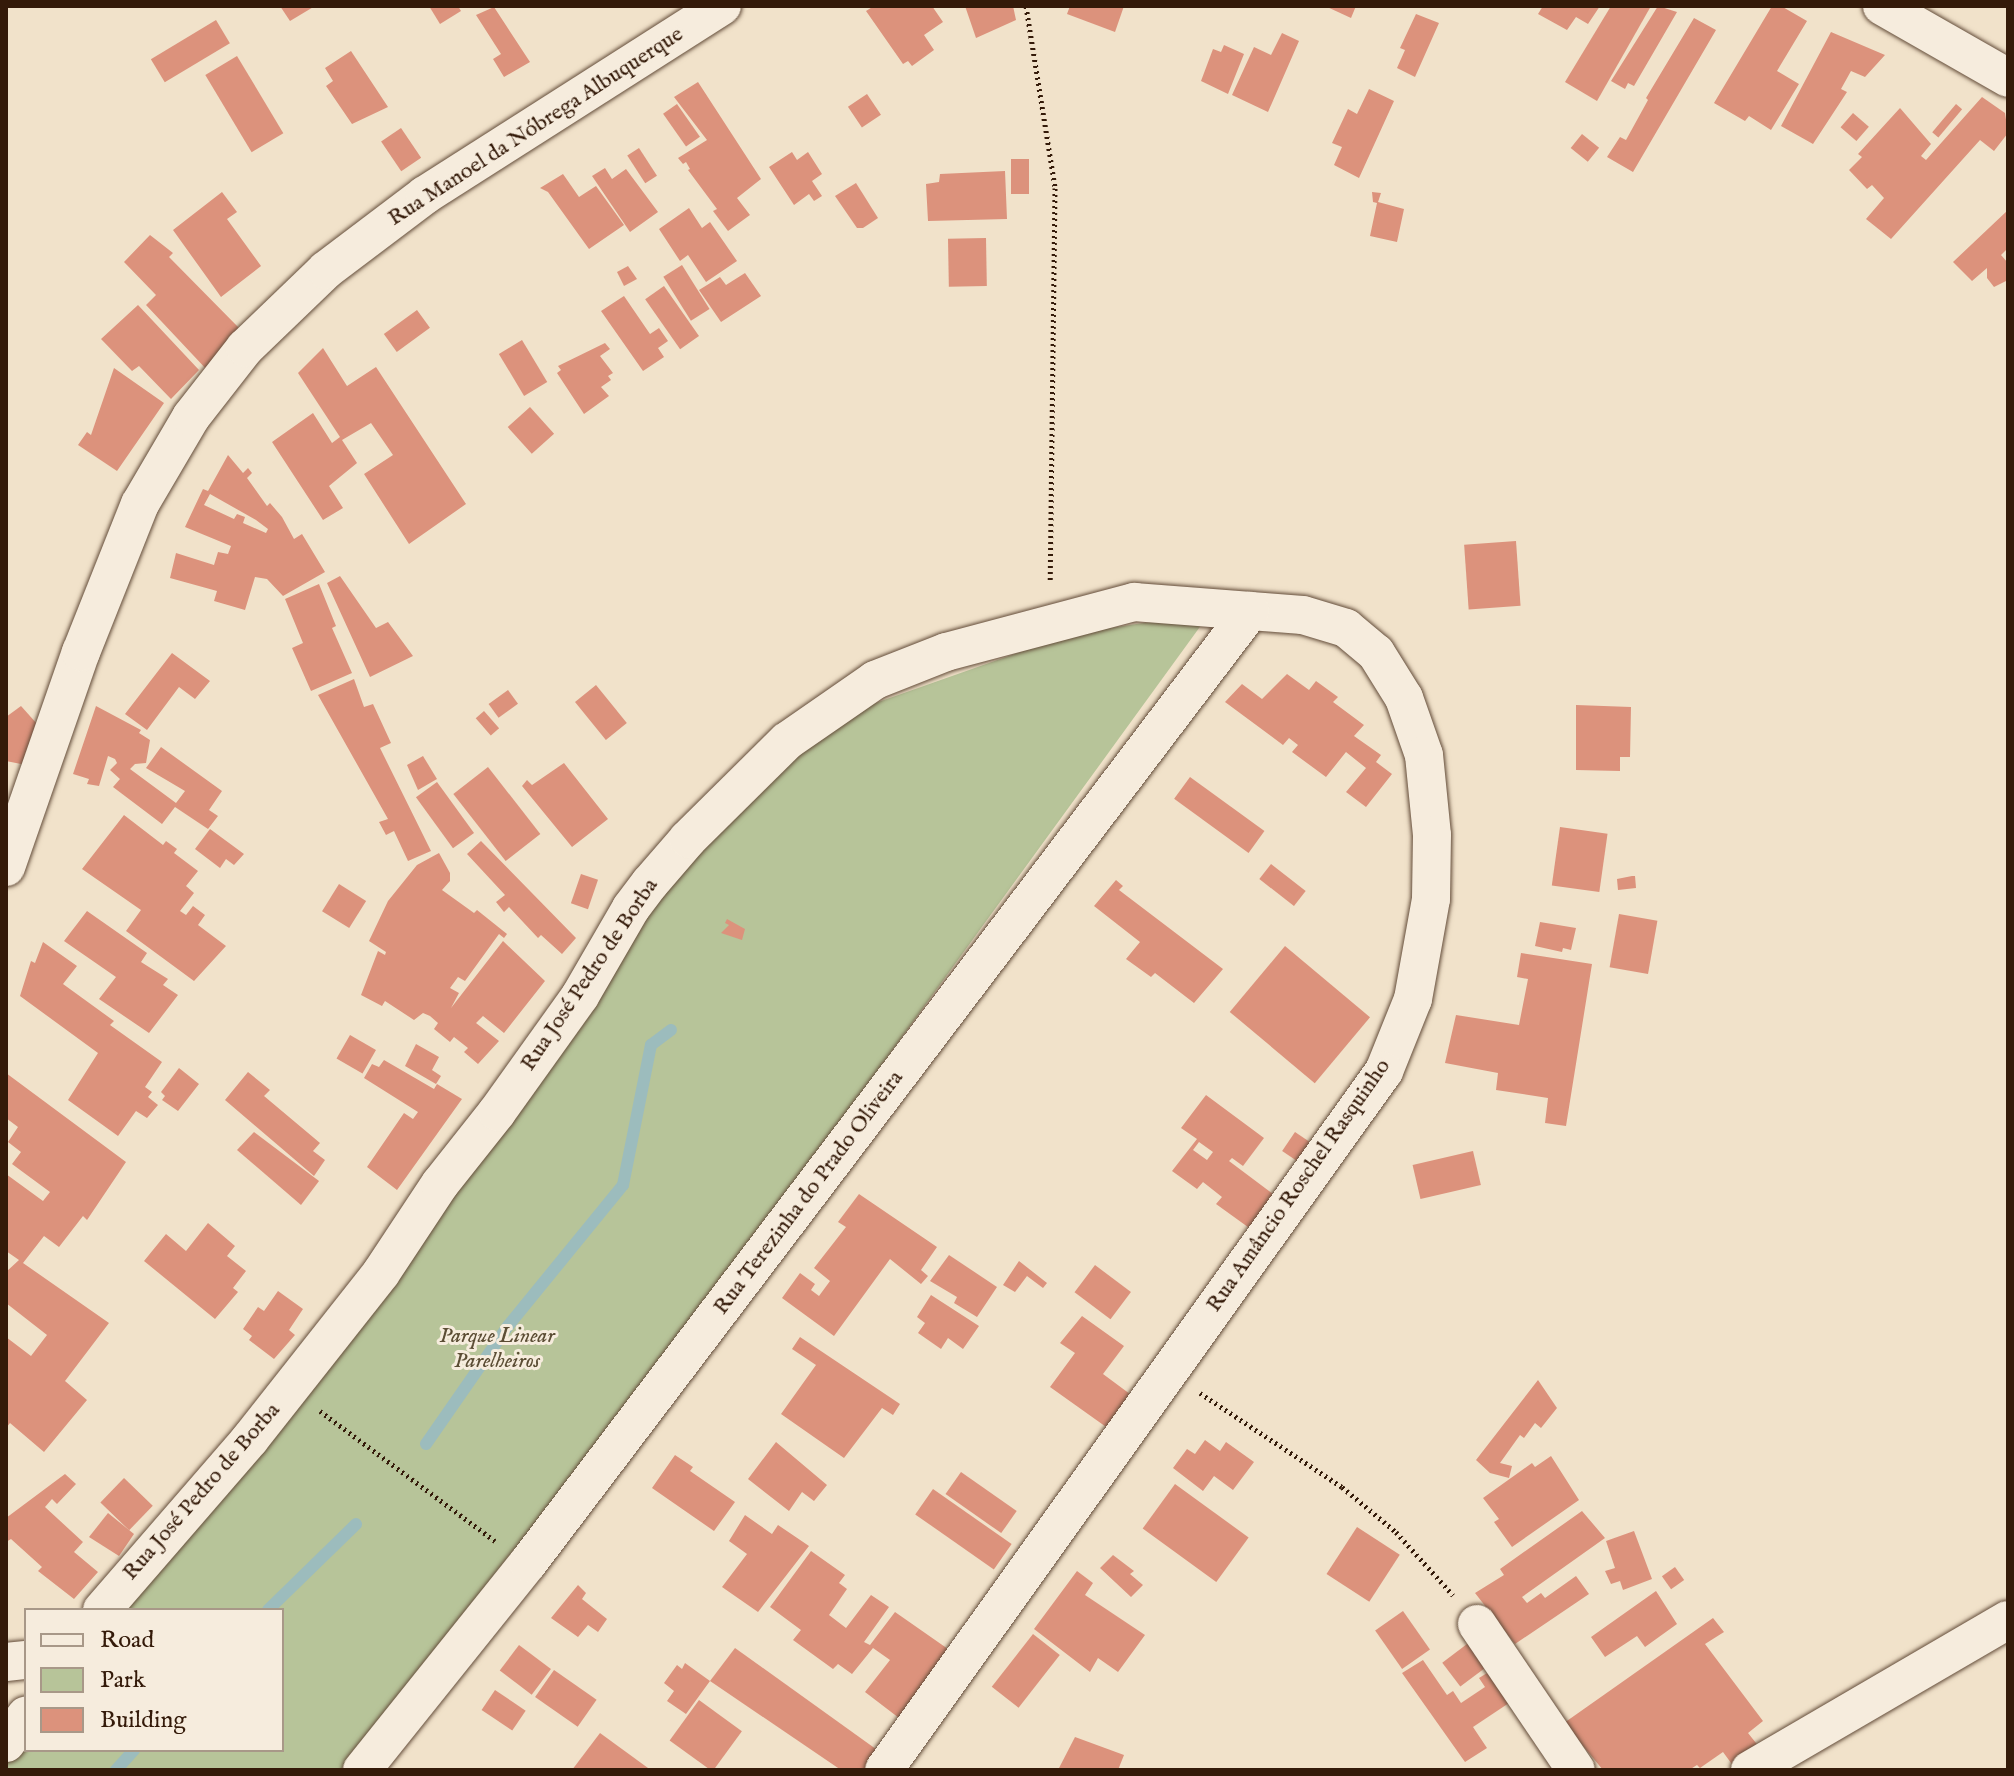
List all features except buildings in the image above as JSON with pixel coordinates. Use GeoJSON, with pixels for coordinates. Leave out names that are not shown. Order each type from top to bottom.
{"type":"FeatureCollection","features":[{"type":"Feature","properties":{"kind":"street","name":"Rua Manoel da Nóbrega Albuquerque"},"geometry":{"type":"LineString","coordinates":[[6,867],[81,652],[140,504],[191,417],[245,348],[326,270],[425,195],[722,6]]}},
{"type":"Feature","properties":{"kind":"street"},"geometry":{"type":"LineString","coordinates":[[1882,6],[2008,78]]}},
{"type":"Feature","properties":{"kind":"street","name":"Rua José Pedro de Borba"},"geometry":{"type":"LineString","coordinates":[[104,1608],[290,1389],[381,1273],[440,1184],[497,1112],[580,996],[631,908],[688,839],[787,741],[875,680],[946,652],[1134,602],[1250,611]]}},
{"type":"Feature","properties":{"kind":"street","name":"Rua Amâncio Roschel Rasquinho"},"geometry":{"type":"LineString","coordinates":[[884,1770],[1384,1071],[1413,999],[1431,899],[1432,835],[1424,755],[1404,698],[1376,653],[1346,628],[1303,615],[1250,611]]}},
{"type":"Feature","properties":{"kind":"street","name":"Rua Terezinha do Prado Oliveira"},"geometry":{"type":"LineString","coordinates":[[362,1770],[528,1563],[1250,611]]}},
{"type":"Feature","properties":{"kind":"street"},"geometry":{"type":"LineString","coordinates":[[1750,1770],[2008,1620]]}},
{"type":"Feature","properties":{"kind":"street"},"geometry":{"type":"LineString","coordinates":[[1477,1624],[1576,1770]]}},
{"type":"Feature","properties":{"kind":"street"},"geometry":{"type":"LineString","coordinates":[[6,1743],[24,1718]]}},
{"type":"Feature","properties":{"kind":"path"},"geometry":{"type":"LineString","coordinates":[[1026,6],[1055,188],[1050,624]]}},
{"type":"Feature","properties":{"kind":"path"},"geometry":{"type":"LineString","coordinates":[[1169,1372],[1342,1487],[1396,1532],[1440,1578],[1477,1624]]}},
{"type":"Feature","properties":{"kind":"path"},"geometry":{"type":"LineString","coordinates":[[290,1389],[528,1563]]}},
{"type":"Feature","properties":{"kind":"green space","name":"Parque Linear Parelheiros"},"geometry":{"type":"Polygon","coordinates":[[[1210,613],[522,1560],[340,1770],[6,1770],[6,1739],[24,1717],[24,1752],[284,1752],[284,1608],[114,1608],[662,894],[816,724],[1029,649],[1103,629],[1210,613]]]}},
{"type":"Feature","properties":{"kind":"waterway"},"geometry":{"type":"LineString","coordinates":[[426,1444],[508,1326],[623,1185],[651,1045],[671,1030]]}},
{"type":"Feature","properties":{"kind":"waterway"},"geometry":{"type":"LineString","coordinates":[[270,1608],[356,1524]]}},
{"type":"Feature","properties":{"kind":"waterway"},"geometry":{"type":"LineString","coordinates":[[116,1770],[132,1752]]}}]}
